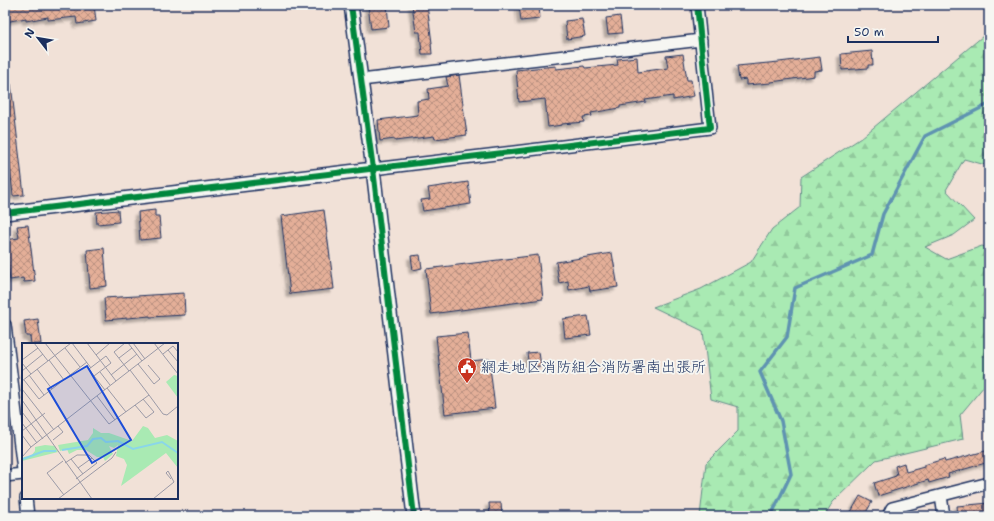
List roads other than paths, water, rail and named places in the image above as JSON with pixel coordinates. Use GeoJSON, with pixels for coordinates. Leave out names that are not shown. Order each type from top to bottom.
{"type":"FeatureCollection","features":[{"type":"Feature","properties":{"kind":"street"},"geometry":{"type":"LineString","coordinates":[[351,5],[373,169],[414,516]]}},
{"type":"Feature","properties":{"kind":"street"},"geometry":{"type":"LineString","coordinates":[[5,213],[710,128],[697,5]]}},
{"type":"Feature","properties":{"kind":"street"},"geometry":{"type":"LineString","coordinates":[[360,80],[701,40]]}},
{"type":"Feature","properties":{"kind":"street"},"geometry":{"type":"LineString","coordinates":[[5,325],[22,462]]}},
{"type":"Feature","properties":{"kind":"street"},"geometry":{"type":"LineString","coordinates":[[5,476],[22,474]]}},
{"type":"Feature","properties":{"kind":"street"},"geometry":{"type":"LineString","coordinates":[[888,516],[892,508],[989,483]]}},
{"type":"Feature","properties":{"kind":"street"},"geometry":{"type":"LineString","coordinates":[[941,496],[944,516]]}},
{"type":"Feature","properties":{"kind":"street"},"geometry":{"type":"LineString","coordinates":[[26,499],[28,516]]}},
{"type":"Feature","properties":{"kind":"waterway"},"geometry":{"type":"LineString","coordinates":[[771,516],[791,474],[781,421],[760,372],[787,337],[795,288],[872,255],[883,214],[925,136],[989,104]]}},
{"type":"Feature","properties":{"kind":"place","name":"網走地区消防組合消防署南出張所"},"geometry":{"type":"Point","coordinates":[467,384]}}]}
